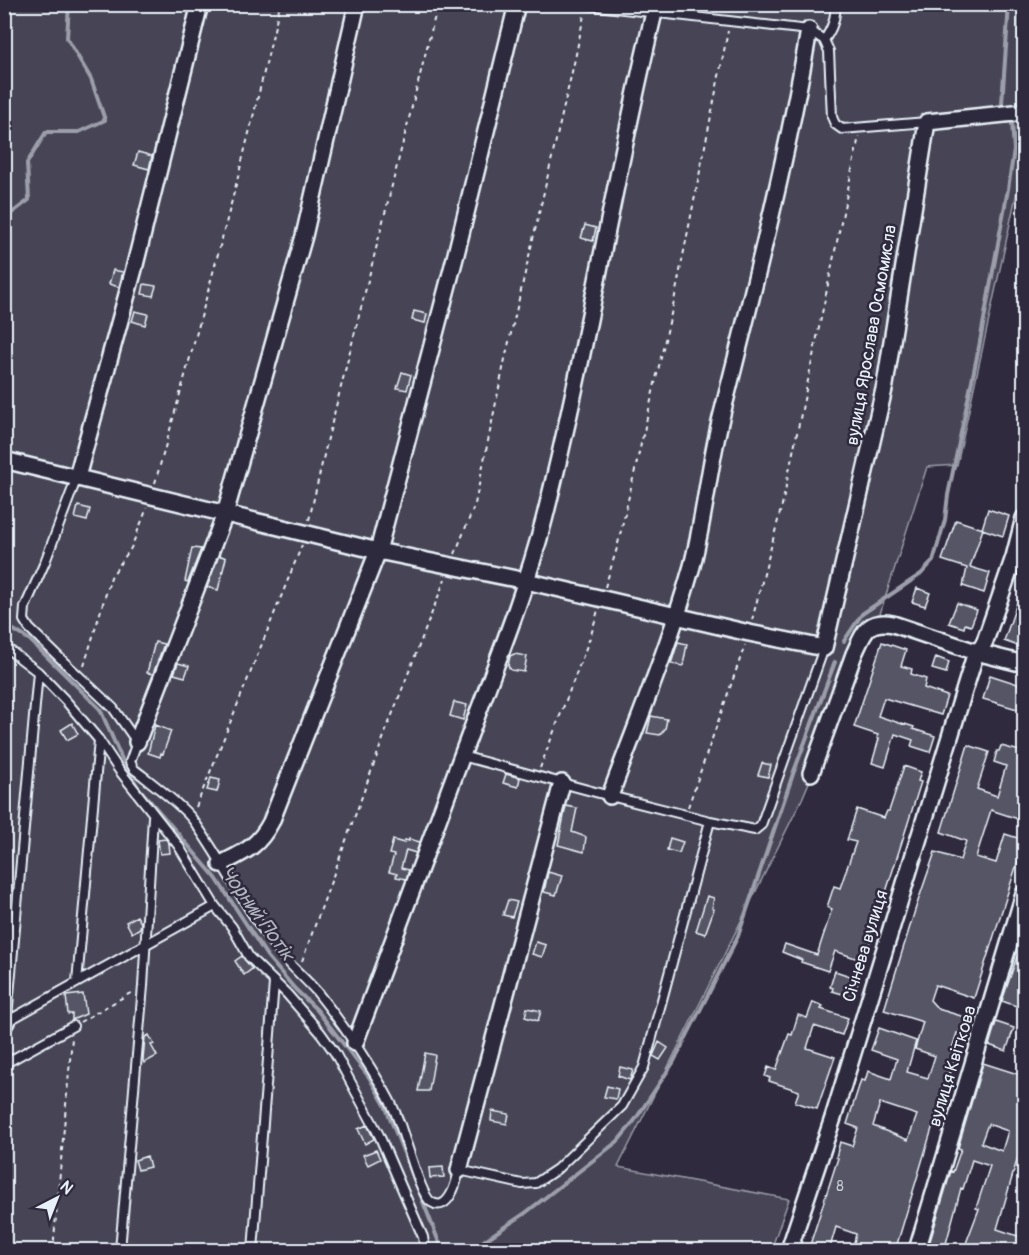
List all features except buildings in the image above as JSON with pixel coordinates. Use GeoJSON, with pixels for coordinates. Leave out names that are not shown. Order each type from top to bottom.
{"type":"FeatureCollection","features":[{"type":"Feature","properties":{"kind":"street"},"geometry":{"type":"LineString","coordinates":[[77,477],[134,269],[200,4]]}},
{"type":"Feature","properties":{"kind":"street"},"geometry":{"type":"LineString","coordinates":[[137,742],[225,514],[304,236],[357,4]]}},
{"type":"Feature","properties":{"kind":"street"},"geometry":{"type":"LineString","coordinates":[[221,864],[251,849],[260,841],[271,822],[378,552],[456,254],[517,4]]}},
{"type":"Feature","properties":{"kind":"street"},"geometry":{"type":"LineString","coordinates":[[355,1043],[526,581],[544,520],[588,328],[636,85],[654,13]]}},
{"type":"Feature","properties":{"kind":"street"},"geometry":{"type":"LineString","coordinates":[[610,796],[677,616],[700,530],[721,418],[747,317],[798,95],[809,30]]}},
{"type":"Feature","properties":{"kind":"street"},"geometry":{"type":"LineString","coordinates":[[927,122],[1024,112]]}},
{"type":"Feature","properties":{"kind":"street","name":"вулиця Ярослава Осмомисла"},"geometry":{"type":"LineString","coordinates":[[824,648],[885,385],[927,122]]}},
{"type":"Feature","properties":{"kind":"street"},"geometry":{"type":"LineString","coordinates":[[4,460],[378,552],[526,581],[749,633],[824,648]]}},
{"type":"Feature","properties":{"kind":"street","name":"Січнева вулиця"},"geometry":{"type":"LineString","coordinates":[[789,1251],[837,1107],[976,652],[985,641],[1014,557],[1024,518]]}},
{"type":"Feature","properties":{"kind":"street"},"geometry":{"type":"LineString","coordinates":[[811,772],[854,654],[867,629],[876,623],[883,622],[976,652],[1024,664]]}},
{"type":"Feature","properties":{"kind":"street"},"geometry":{"type":"LineString","coordinates":[[459,1170],[562,783]]}},
{"type":"Feature","properties":{"kind":"street","name":"вулиця Квіткова"},"geometry":{"type":"LineString","coordinates":[[917,1251],[1024,894]]}},
{"type":"Feature","properties":{"kind":"lane"},"geometry":{"type":"LineString","coordinates":[[579,4],[809,30],[824,40],[830,51],[832,117],[842,129],[927,122]]}},
{"type":"Feature","properties":{"kind":"lane"},"geometry":{"type":"LineString","coordinates":[[824,40],[835,21],[836,4]]}},
{"type":"Feature","properties":{"kind":"lane"},"geometry":{"type":"LineString","coordinates":[[77,477],[45,562],[25,607],[24,616],[29,628],[113,708],[137,742],[130,762],[134,769],[192,818],[241,899],[272,942],[322,999],[355,1043],[389,1100],[418,1176],[432,1203],[444,1202],[454,1191],[459,1170],[522,1184],[536,1183],[557,1169],[622,1106],[644,1067],[710,821]]}},
{"type":"Feature","properties":{"kind":"lane"},"geometry":{"type":"LineString","coordinates":[[4,646],[38,672],[99,740],[153,816],[178,845],[214,906],[232,927],[249,957],[303,1011],[335,1053],[379,1136],[423,1237],[425,1251]]}},
{"type":"Feature","properties":{"kind":"lane"},"geometry":{"type":"LineString","coordinates":[[462,756],[710,821],[750,830],[759,828],[824,648]]}},
{"type":"Feature","properties":{"kind":"lane"},"geometry":{"type":"LineString","coordinates":[[4,1051],[38,672]]}},
{"type":"Feature","properties":{"kind":"lane"},"geometry":{"type":"LineString","coordinates":[[77,982],[99,740]]}},
{"type":"Feature","properties":{"kind":"lane"},"geometry":{"type":"LineString","coordinates":[[120,1251],[143,986],[153,816]]}},
{"type":"Feature","properties":{"kind":"lane"},"geometry":{"type":"LineString","coordinates":[[5,1022],[214,906]]}},
{"type":"Feature","properties":{"kind":"lane"},"geometry":{"type":"LineString","coordinates":[[253,1251],[274,983]]}},
{"type":"Feature","properties":{"kind":"lane"},"geometry":{"type":"LineString","coordinates":[[4,1064],[73,1026]]}},
{"type":"Feature","properties":{"kind":"path"},"geometry":{"type":"LineString","coordinates":[[81,678],[111,577],[131,548],[151,497],[247,149],[280,4]]}},
{"type":"Feature","properties":{"kind":"path"},"geometry":{"type":"LineString","coordinates":[[192,818],[306,534],[327,442],[438,4]]}},
{"type":"Feature","properties":{"kind":"path"},"geometry":{"type":"LineString","coordinates":[[298,972],[387,728],[475,504],[575,59],[585,5]]}},
{"type":"Feature","properties":{"kind":"path"},"geometry":{"type":"LineString","coordinates":[[537,776],[591,635],[617,549],[674,300],[730,21]]}},
{"type":"Feature","properties":{"kind":"path"},"geometry":{"type":"LineString","coordinates":[[686,815],[749,633],[782,505],[860,129]]}},
{"type":"Feature","properties":{"kind":"path"},"geometry":{"type":"LineString","coordinates":[[53,1251],[73,1026],[143,986]]}},
{"type":"Feature","properties":{"kind":"shaded area"},"geometry":{"type":"Polygon","coordinates":[[[5,5],[1018,5],[1018,187],[957,465],[927,467],[879,617],[802,799],[618,1167],[789,1199],[771,1250],[5,1250],[5,5]]]}},
{"type":"Feature","properties":{"kind":"waterway","name":"Чорний Потік"},"geometry":{"type":"LineString","coordinates":[[4,219],[29,200],[27,163],[46,132],[79,132],[105,120],[91,79],[67,38],[69,4]]}},
{"type":"Feature","properties":{"kind":"waterway"},"geometry":{"type":"LineString","coordinates":[[1002,103],[1009,4]]}},
{"type":"Feature","properties":{"kind":"waterway"},"geometry":{"type":"LineString","coordinates":[[844,641],[862,614],[921,574],[933,561],[945,520],[1008,189],[1014,150],[1012,122]]}},
{"type":"Feature","properties":{"kind":"waterway","name":"Чорний Потік"},"geometry":{"type":"LineString","coordinates":[[4,624],[30,640],[100,709],[124,764],[138,787],[216,878],[267,956],[295,989],[317,1010],[369,1077],[385,1105],[442,1250]]}},
{"type":"Feature","properties":{"kind":"waterway"},"geometry":{"type":"LineString","coordinates":[[472,1250],[524,1214],[618,1141],[673,1063],[738,936],[793,774],[835,662]]}}]}
